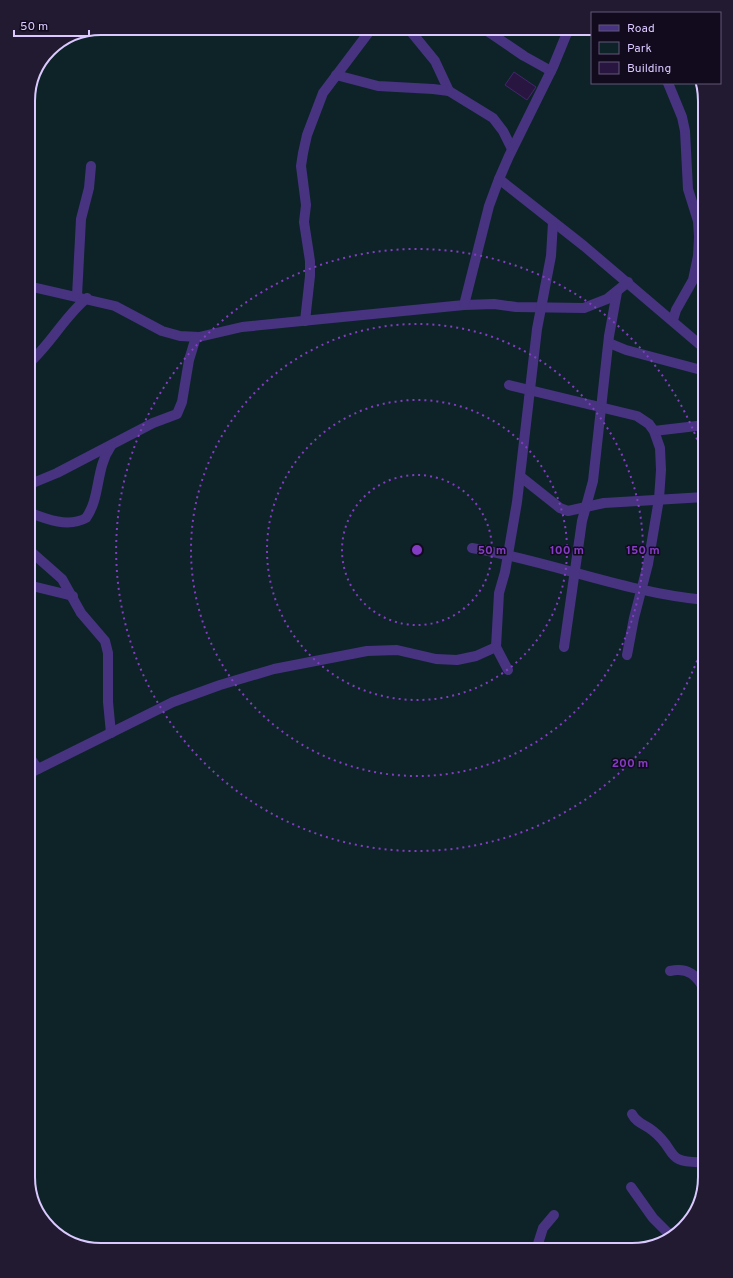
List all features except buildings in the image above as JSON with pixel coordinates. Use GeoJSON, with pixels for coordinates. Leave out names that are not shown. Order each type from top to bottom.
{"type":"FeatureCollection","features":[{"type":"Feature","properties":{"kind":"street"},"geometry":{"type":"LineString","coordinates":[[305,321],[309,292],[310,261],[305,236],[305,192],[301,166],[307,135],[323,93],[367,35]]}},
{"type":"Feature","properties":{"kind":"street"},"geometry":{"type":"LineString","coordinates":[[414,35],[435,61],[449,91]]}},
{"type":"Feature","properties":{"kind":"street"},"geometry":{"type":"LineString","coordinates":[[493,35],[524,56],[552,71]]}},
{"type":"Feature","properties":{"kind":"street"},"geometry":{"type":"LineString","coordinates":[[464,304],[489,206],[499,179],[512,149],[552,71],[567,35]]}},
{"type":"Feature","properties":{"kind":"street"},"geometry":{"type":"LineString","coordinates":[[336,75],[378,86],[449,91],[493,118],[504,131],[512,149]]}},
{"type":"Feature","properties":{"kind":"street"},"geometry":{"type":"LineString","coordinates":[[668,84],[682,117],[685,131],[688,189],[698,221]]}},
{"type":"Feature","properties":{"kind":"street"},"geometry":{"type":"LineString","coordinates":[[35,358],[42,351],[82,298],[81,219],[89,188],[91,166]]}},
{"type":"Feature","properties":{"kind":"street"},"geometry":{"type":"LineString","coordinates":[[499,179],[628,282],[698,343]]}},
{"type":"Feature","properties":{"kind":"street"},"geometry":{"type":"LineString","coordinates":[[508,670],[496,647],[496,624],[499,593],[508,554],[520,477],[541,308],[551,256],[553,222]]}},
{"type":"Feature","properties":{"kind":"street"},"geometry":{"type":"LineString","coordinates":[[673,320],[676,310],[693,280],[698,256]]}},
{"type":"Feature","properties":{"kind":"street"},"geometry":{"type":"LineString","coordinates":[[35,288],[115,306],[150,325],[171,334],[196,337],[237,328],[464,304],[494,304],[541,308],[584,308],[617,292],[628,282]]}},
{"type":"Feature","properties":{"kind":"street"},"geometry":{"type":"LineString","coordinates":[[564,647],[574,572],[585,508],[593,481],[600,408],[605,386],[609,343],[617,292]]}},
{"type":"Feature","properties":{"kind":"street"},"geometry":{"type":"LineString","coordinates":[[35,482],[111,446],[153,423],[175,416],[179,412],[182,402],[189,360],[196,337]]}},
{"type":"Feature","properties":{"kind":"street"},"geometry":{"type":"LineString","coordinates":[[609,343],[626,350],[698,369]]}},
{"type":"Feature","properties":{"kind":"street"},"geometry":{"type":"LineString","coordinates":[[508,385],[637,416],[649,424],[654,431],[660,448],[661,458],[659,499],[648,564],[627,655]]}},
{"type":"Feature","properties":{"kind":"street"},"geometry":{"type":"LineString","coordinates":[[654,431],[698,426]]}},
{"type":"Feature","properties":{"kind":"street"},"geometry":{"type":"LineString","coordinates":[[35,514],[56,521],[68,522],[86,518],[97,488],[101,463],[111,446]]}},
{"type":"Feature","properties":{"kind":"street"},"geometry":{"type":"LineString","coordinates":[[520,477],[560,508],[568,511],[604,503],[698,497]]}},
{"type":"Feature","properties":{"kind":"street"},"geometry":{"type":"LineString","coordinates":[[472,548],[508,554],[673,597],[698,599]]}},
{"type":"Feature","properties":{"kind":"street"},"geometry":{"type":"LineString","coordinates":[[35,555],[62,579],[82,613],[105,641],[107,647],[111,733]]}},
{"type":"Feature","properties":{"kind":"street"},"geometry":{"type":"LineString","coordinates":[[35,587],[73,596]]}},
{"type":"Feature","properties":{"kind":"street"},"geometry":{"type":"LineString","coordinates":[[35,770],[173,702],[250,676],[349,653],[384,650],[409,652],[436,659],[457,660],[476,656],[496,647]]}},
{"type":"Feature","properties":{"kind":"street"},"geometry":{"type":"LineString","coordinates":[[35,765],[38,769]]}},
{"type":"Feature","properties":{"kind":"street"},"geometry":{"type":"LineString","coordinates":[[670,971],[678,969],[688,971],[694,975],[698,981]]}},
{"type":"Feature","properties":{"kind":"street"},"geometry":{"type":"LineString","coordinates":[[632,1114],[638,1123],[652,1130],[658,1135],[670,1152],[678,1159],[688,1162],[698,1162]]}},
{"type":"Feature","properties":{"kind":"street"},"geometry":{"type":"LineString","coordinates":[[631,1187],[653,1218],[667,1232]]}},
{"type":"Feature","properties":{"kind":"street"},"geometry":{"type":"LineString","coordinates":[[538,1243],[543,1228],[554,1215]]}},
{"type":"Feature","properties":{"kind":"green space"},"geometry":{"type":"Polygon","coordinates":[[[101,35],[591,35],[591,84],[696,84],[698,101],[698,1177],[696,1194],[689,1210],[679,1224],[661,1236],[645,1242],[632,1243],[97,1243],[88,1242],[64,1232],[51,1220],[42,1206],[36,1190],[35,1177],[35,97],[40,76],[46,64],[54,54],[64,46],[88,36],[101,35]]]}}]}
